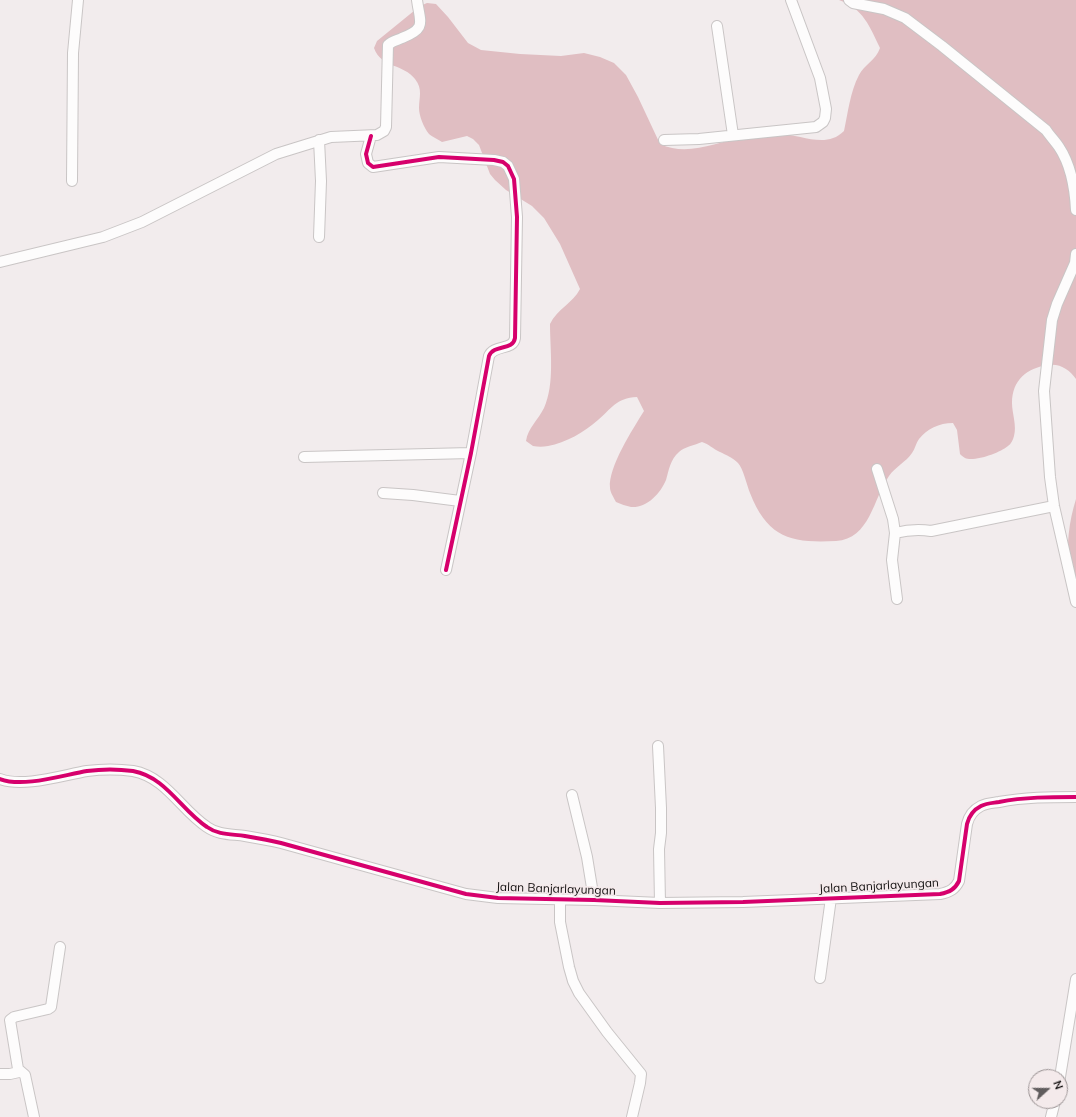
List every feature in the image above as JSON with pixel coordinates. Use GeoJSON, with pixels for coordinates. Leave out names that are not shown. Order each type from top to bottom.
{"type":"FeatureCollection","features":[{"type":"Feature","properties":{"kind":"street"},"geometry":{"type":"LineString","coordinates":[[72,181],[73,53],[78,0]]}},
{"type":"Feature","properties":{"kind":"street"},"geometry":{"type":"LineString","coordinates":[[0,262],[122,231],[288,149],[319,140],[342,136],[371,136],[381,134],[386,127],[388,45],[418,30],[420,24],[417,0]]}},
{"type":"Feature","properties":{"kind":"street"},"geometry":{"type":"LineString","coordinates":[[664,140],[699,139],[819,126],[825,118],[826,109],[820,78],[792,0]]}},
{"type":"Feature","properties":{"kind":"street"},"geometry":{"type":"LineString","coordinates":[[849,0],[853,3],[884,9],[905,18],[1046,130],[1060,148],[1066,161],[1075,196],[1076,210]]}},
{"type":"Feature","properties":{"kind":"street"},"geometry":{"type":"LineString","coordinates":[[717,26],[733,135]]}},
{"type":"Feature","properties":{"kind":"street"},"geometry":{"type":"LineString","coordinates":[[371,136],[366,154],[368,163],[373,167],[439,157],[494,160],[503,162],[508,166],[514,179],[517,217],[516,338],[515,342],[512,344],[494,349],[490,353],[446,570]]}},
{"type":"Feature","properties":{"kind":"street"},"geometry":{"type":"LineString","coordinates":[[319,140],[321,181],[319,236]]}},
{"type":"Feature","properties":{"kind":"street"},"geometry":{"type":"LineString","coordinates":[[1076,254],[1075,263],[1057,304],[1052,320],[1044,391],[1050,477],[1054,506],[1076,602]]}},
{"type":"Feature","properties":{"kind":"street"},"geometry":{"type":"LineString","coordinates":[[304,457],[470,453]]}},
{"type":"Feature","properties":{"kind":"street"},"geometry":{"type":"LineString","coordinates":[[877,469],[893,519],[894,533],[892,560],[897,599]]}},
{"type":"Feature","properties":{"kind":"street"},"geometry":{"type":"LineString","coordinates":[[383,493],[460,501]]}},
{"type":"Feature","properties":{"kind":"street"},"geometry":{"type":"LineString","coordinates":[[894,533],[904,530],[931,530],[1054,506]]}},
{"type":"Feature","properties":{"kind":"street"},"geometry":{"type":"LineString","coordinates":[[658,746],[661,808],[661,833],[658,849],[660,903]]}},
{"type":"Feature","properties":{"kind":"street","name":"Jalan Banjarlayungan"},"geometry":{"type":"LineString","coordinates":[[0,779],[8,782],[16,782],[49,779],[106,769],[134,771],[153,779],[170,791],[207,828],[218,832],[281,843],[466,894],[498,898],[660,903],[940,894],[950,892],[956,887],[959,880],[967,824],[969,817],[975,810],[988,804],[1005,800],[1076,797]]}},
{"type":"Feature","properties":{"kind":"street"},"geometry":{"type":"LineString","coordinates":[[572,794],[587,857],[594,900]]}},
{"type":"Feature","properties":{"kind":"street"},"geometry":{"type":"LineString","coordinates":[[820,978],[831,898]]}},
{"type":"Feature","properties":{"kind":"street"},"geometry":{"type":"LineString","coordinates":[[560,899],[560,922],[568,967],[573,981],[579,993],[607,1032],[640,1074],[640,1083],[632,1117]]}},
{"type":"Feature","properties":{"kind":"street"},"geometry":{"type":"LineString","coordinates":[[19,1072],[10,1020],[14,1017],[51,1007],[60,947]]}},
{"type":"Feature","properties":{"kind":"street"},"geometry":{"type":"LineString","coordinates":[[1061,1069],[1076,979]]}},
{"type":"Feature","properties":{"kind":"street"},"geometry":{"type":"LineString","coordinates":[[0,1074],[19,1072],[25,1075],[34,1117]]}},
{"type":"Feature","properties":{"kind":"shaded area"},"geometry":{"type":"Polygon","coordinates":[[[839,0],[1076,0],[1076,379],[1071,373],[1057,365],[1040,367],[1027,372],[1022,376],[1013,395],[1012,407],[1015,432],[1013,439],[1004,449],[993,454],[974,459],[963,457],[960,454],[957,430],[953,423],[938,425],[926,432],[917,442],[910,456],[889,476],[863,526],[847,539],[836,541],[807,541],[794,539],[783,535],[774,529],[765,520],[757,508],[742,469],[738,463],[702,442],[684,449],[676,455],[670,465],[666,480],[657,495],[648,503],[637,507],[625,506],[616,502],[611,493],[610,479],[622,448],[644,411],[637,397],[624,399],[614,405],[587,429],[555,445],[539,447],[533,446],[526,441],[531,428],[544,408],[550,388],[550,324],[580,289],[560,244],[544,218],[532,206],[506,190],[490,174],[479,145],[473,139],[467,136],[442,142],[429,134],[420,115],[420,90],[415,79],[405,71],[387,63],[377,54],[374,48],[377,41],[420,6],[427,3],[436,4],[468,43],[481,50],[561,56],[584,53],[600,57],[614,63],[626,75],[660,144],[670,148],[692,149],[744,137],[777,134],[786,134],[821,140],[837,137],[844,131],[851,95],[856,82],[861,71],[876,56],[880,48],[865,19],[860,13],[847,3],[839,0]]]}},
{"type":"Feature","properties":{"kind":"shaded area"},"geometry":{"type":"Polygon","coordinates":[[[1076,499],[1076,586],[1070,571],[1068,560],[1068,543],[1070,525],[1076,499]]]}},
{"type":"Feature","properties":{"kind":"cycle path"},"geometry":{"type":"LineString","coordinates":[[371,136],[366,154],[368,163],[373,167],[439,157],[494,160],[503,162],[508,166],[514,179],[517,217],[515,338],[511,345],[495,350],[491,352],[489,356],[471,453],[446,570]]}},
{"type":"Feature","properties":{"kind":"cycle path"},"geometry":{"type":"LineString","coordinates":[[0,779],[20,782],[43,780],[93,770],[133,771],[145,774],[155,780],[173,795],[198,820],[211,830],[220,833],[281,843],[466,894],[498,898],[660,903],[743,902],[944,893],[954,888],[959,881],[967,824],[970,816],[976,809],[988,804],[1018,799],[1076,797]]}}]}
